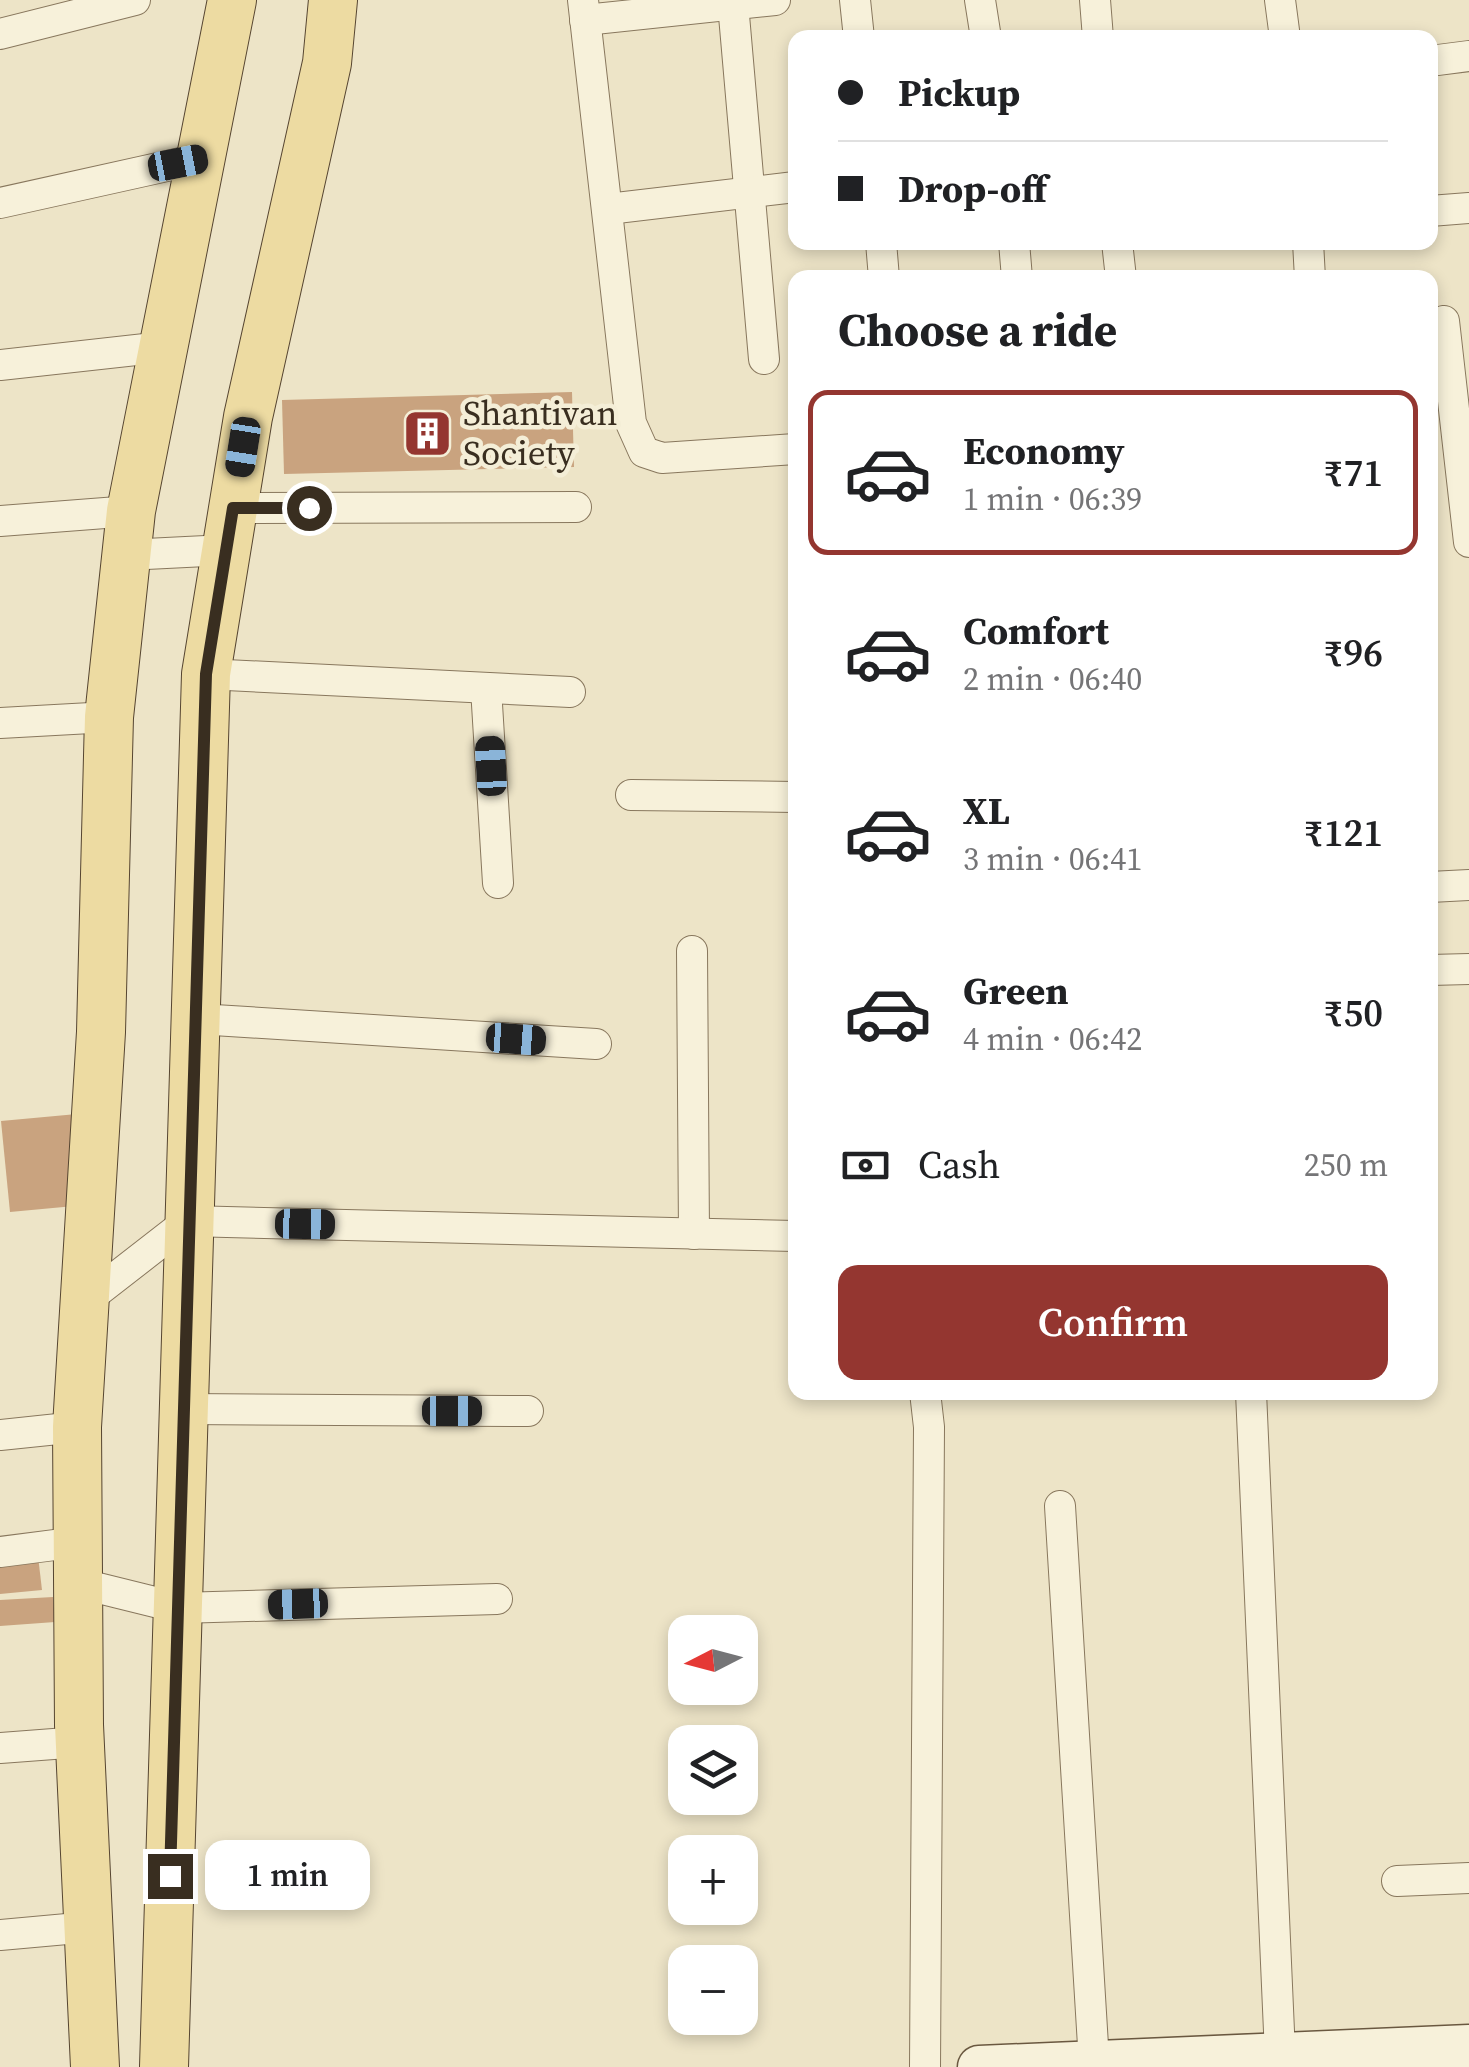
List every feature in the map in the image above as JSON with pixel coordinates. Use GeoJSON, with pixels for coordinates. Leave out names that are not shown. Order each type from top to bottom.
{"type":"FeatureCollection","features":[{"type":"Feature","properties":{"kind":"main road"},"geometry":{"type":"LineString","coordinates":[[95,2067],[80,1742],[77,1427],[100,1032],[109,718],[128,533],[232,0]]}},
{"type":"Feature","properties":{"kind":"main road"},"geometry":{"type":"LineString","coordinates":[[164,2067],[206,674],[248,417],[327,63],[333,0]]}},
{"type":"Feature","properties":{"kind":"main road"},"geometry":{"type":"LineString","coordinates":[[979,2067],[1469,2046]]}},
{"type":"Feature","properties":{"kind":"street"},"geometry":{"type":"LineString","coordinates":[[0,34],[135,0]]}},
{"type":"Feature","properties":{"kind":"street"},"geometry":{"type":"LineString","coordinates":[[775,0],[584,10],[631,423],[644,452],[662,458],[788,449]]}},
{"type":"Feature","properties":{"kind":"street"},"geometry":{"type":"LineString","coordinates":[[855,0],[858,30]]}},
{"type":"Feature","properties":{"kind":"street"},"geometry":{"type":"LineString","coordinates":[[980,0],[985,30]]}},
{"type":"Feature","properties":{"kind":"street"},"geometry":{"type":"LineString","coordinates":[[1094,0],[1097,30]]}},
{"type":"Feature","properties":{"kind":"street"},"geometry":{"type":"LineString","coordinates":[[1280,0],[1284,30]]}},
{"type":"Feature","properties":{"kind":"street"},"geometry":{"type":"LineString","coordinates":[[732,4],[764,359]]}},
{"type":"Feature","properties":{"kind":"street"},"geometry":{"type":"LineString","coordinates":[[1438,60],[1469,56]]}},
{"type":"Feature","properties":{"kind":"street"},"geometry":{"type":"LineString","coordinates":[[0,202],[203,158]]}},
{"type":"Feature","properties":{"kind":"street"},"geometry":{"type":"LineString","coordinates":[[608,209],[788,188]]}},
{"type":"Feature","properties":{"kind":"street"},"geometry":{"type":"LineString","coordinates":[[1438,211],[1469,208]]}},
{"type":"Feature","properties":{"kind":"street"},"geometry":{"type":"LineString","coordinates":[[1448,321],[1469,542]]}},
{"type":"Feature","properties":{"kind":"street"},"geometry":{"type":"LineString","coordinates":[[0,366],[164,347]]}},
{"type":"Feature","properties":{"kind":"street"},"geometry":{"type":"LineString","coordinates":[[0,521],[128,533],[576,507]]}},
{"type":"Feature","properties":{"kind":"street"},"geometry":{"type":"LineString","coordinates":[[206,674],[570,692]]}},
{"type":"Feature","properties":{"kind":"street"},"geometry":{"type":"LineString","coordinates":[[486,688],[498,883]]}},
{"type":"Feature","properties":{"kind":"street"},"geometry":{"type":"LineString","coordinates":[[0,723],[109,718]]}},
{"type":"Feature","properties":{"kind":"street"},"geometry":{"type":"LineString","coordinates":[[631,795],[788,797]]}},
{"type":"Feature","properties":{"kind":"street"},"geometry":{"type":"LineString","coordinates":[[1438,887],[1469,885]]}},
{"type":"Feature","properties":{"kind":"street"},"geometry":{"type":"LineString","coordinates":[[692,951],[694,1234]]}},
{"type":"Feature","properties":{"kind":"street"},"geometry":{"type":"LineString","coordinates":[[1438,970],[1469,969]]}},
{"type":"Feature","properties":{"kind":"street"},"geometry":{"type":"LineString","coordinates":[[198,1018],[596,1044]]}},
{"type":"Feature","properties":{"kind":"street"},"geometry":{"type":"LineString","coordinates":[[84,1302],[188,1221],[788,1236]]}},
{"type":"Feature","properties":{"kind":"street"},"geometry":{"type":"LineString","coordinates":[[924,2067],[925,1400]]}},
{"type":"Feature","properties":{"kind":"street"},"geometry":{"type":"LineString","coordinates":[[1251,1400],[1280,2054]]}},
{"type":"Feature","properties":{"kind":"street"},"geometry":{"type":"LineString","coordinates":[[185,1409],[528,1411]]}},
{"type":"Feature","properties":{"kind":"street"},"geometry":{"type":"LineString","coordinates":[[0,1435],[77,1427]]}},
{"type":"Feature","properties":{"kind":"street"},"geometry":{"type":"LineString","coordinates":[[1060,1506],[1070,2064]]}},
{"type":"Feature","properties":{"kind":"street"},"geometry":{"type":"LineString","coordinates":[[0,1552],[78,1563],[179,1608],[498,1598]]}},
{"type":"Feature","properties":{"kind":"street"},"geometry":{"type":"LineString","coordinates":[[0,1748],[80,1742]]}},
{"type":"Feature","properties":{"kind":"street"},"geometry":{"type":"LineString","coordinates":[[1397,1881],[1469,1878]]}},
{"type":"Feature","properties":{"kind":"street"},"geometry":{"type":"LineString","coordinates":[[0,1935],[88,1927]]}},
{"type":"Feature","properties":{"kind":"building","name":"Shantivan Society"},"geometry":{"type":"Polygon","coordinates":[[[572,392],[574,467],[284,474],[282,400],[572,392]]]}},
{"type":"Feature","properties":{"kind":"building"},"geometry":{"type":"Polygon","coordinates":[[[77,1114],[85,1205],[10,1212],[1,1121],[77,1114]]]}},
{"type":"Feature","properties":{"kind":"building"},"geometry":{"type":"Polygon","coordinates":[[[38,1556],[42,1590],[0,1594],[0,1560],[38,1556]]]}},
{"type":"Feature","properties":{"kind":"building"},"geometry":{"type":"Polygon","coordinates":[[[53,1597],[55,1622],[0,1626],[0,1600],[53,1597]]]}},
{"type":"Feature","properties":{"kind":"place","name":"Shantivan Society"},"geometry":{"type":"Point","coordinates":[428,433]}},
{"type":"Feature","properties":{"kind":"route"},"geometry":{"type":"LineString","coordinates":[[170,1876],[206,674],[233,508],[309,508]]}}]}
